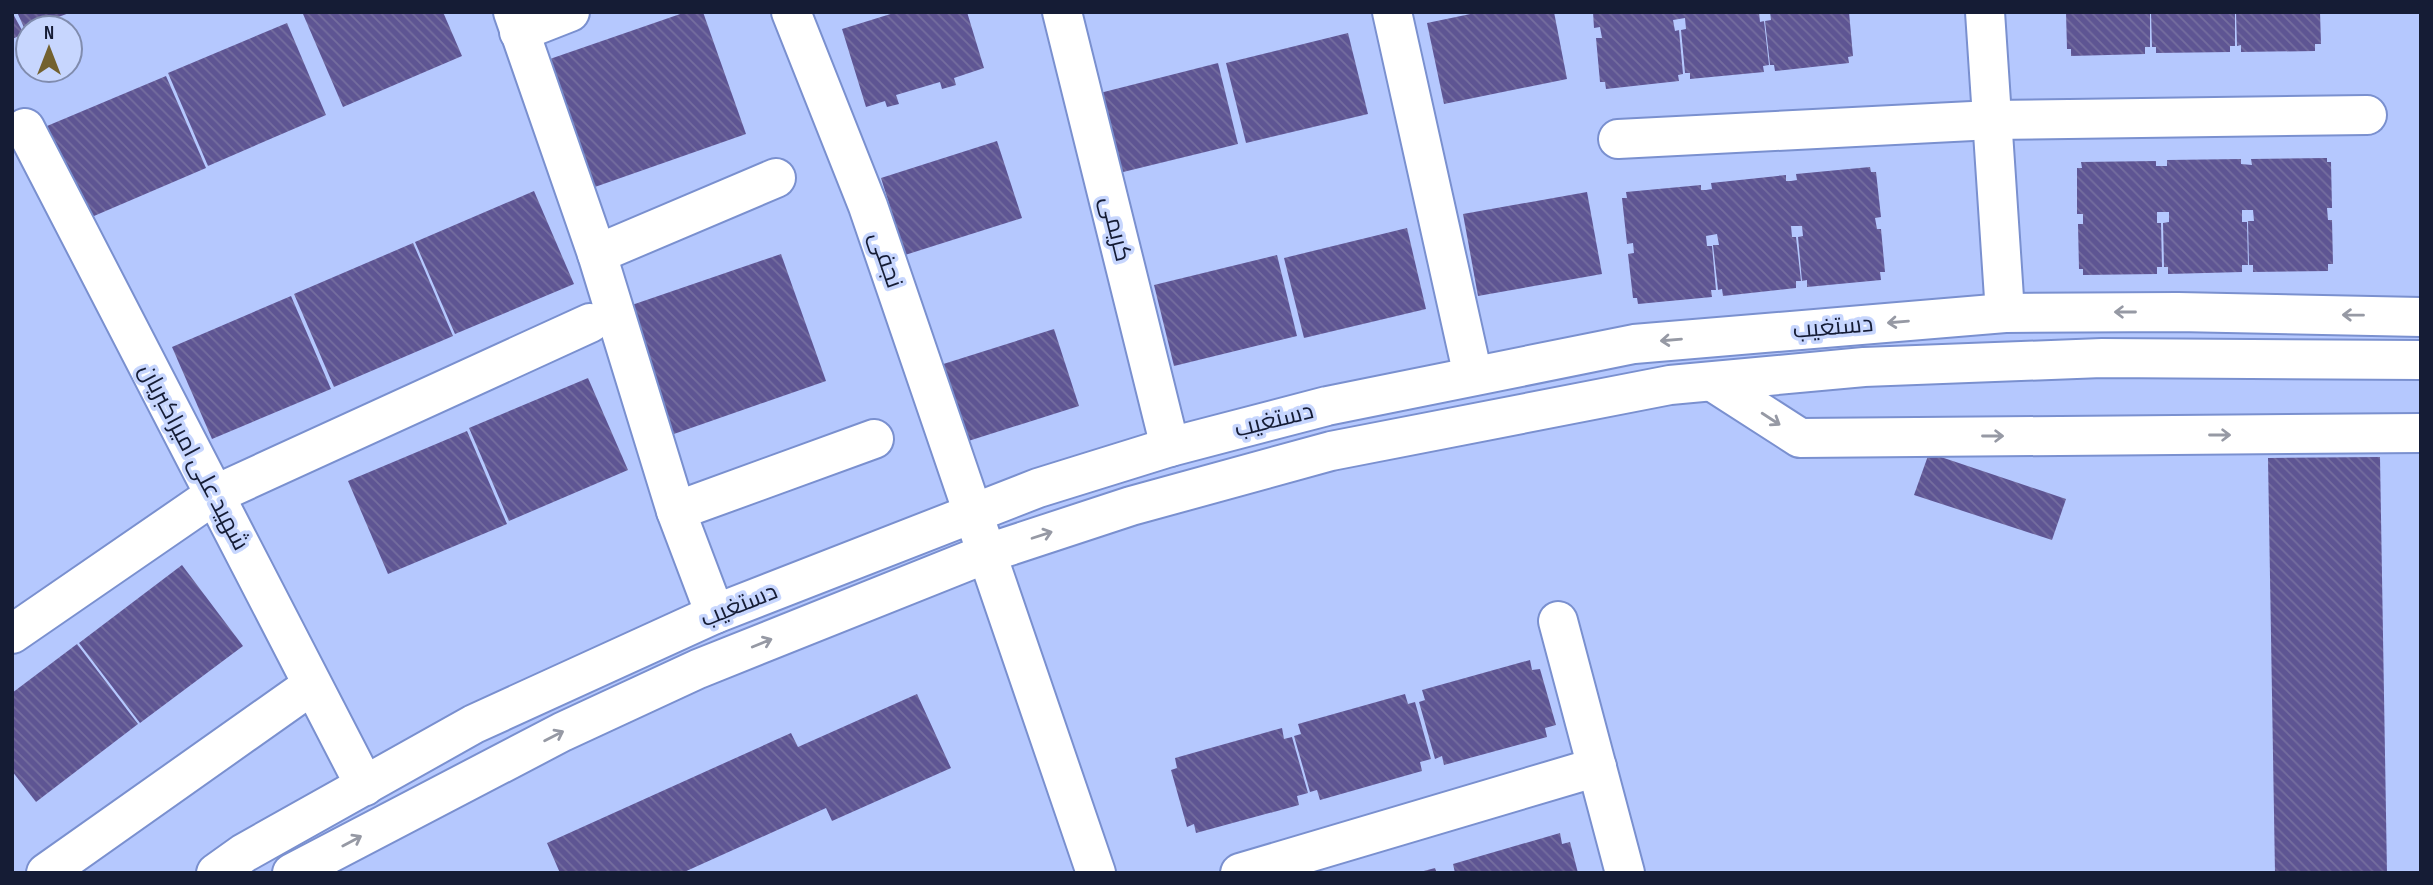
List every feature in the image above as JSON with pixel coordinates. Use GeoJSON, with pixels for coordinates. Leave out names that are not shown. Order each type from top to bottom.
{"type":"FeatureCollection","features":[{"type":"Feature","properties":{"kind":"street"},"geometry":{"type":"LineString","coordinates":[[570,12],[516,22],[597,254],[676,511],[715,614]]}},
{"type":"Feature","properties":{"kind":"street","name":"نجفی"},"geometry":{"type":"LineString","coordinates":[[791,12],[868,205],[970,512],[988,553],[1096,873]]}},
{"type":"Feature","properties":{"kind":"street","name":"کریمی"},"geometry":{"type":"LineString","coordinates":[[1062,12],[1170,447]]}},
{"type":"Feature","properties":{"kind":"street"},"geometry":{"type":"LineString","coordinates":[[1392,12],[1473,376]]}},
{"type":"Feature","properties":{"kind":"street"},"geometry":{"type":"LineString","coordinates":[[1985,12],[2004,313]]}},
{"type":"Feature","properties":{"kind":"street"},"geometry":{"type":"LineString","coordinates":[[1618,139],[1992,120],[2367,115]]}},
{"type":"Feature","properties":{"kind":"street","name":"شهید علی امیراکبریان"},"geometry":{"type":"LineString","coordinates":[[25,128],[365,786]]}},
{"type":"Feature","properties":{"kind":"street"},"geometry":{"type":"LineString","coordinates":[[597,254],[776,178]]}},
{"type":"Feature","properties":{"kind":"street","name":"دستغیب"},"geometry":{"type":"LineString","coordinates":[[216,873],[244,853],[474,724],[715,614],[970,512],[1170,447],[1327,406],[1634,344],[2004,313],[2178,312],[2421,317]]}},
{"type":"Feature","properties":{"kind":"street"},"geometry":{"type":"LineString","coordinates":[[12,634],[214,495],[590,323]]}},
{"type":"Feature","properties":{"kind":"street","name":"دستغیب"},"geometry":{"type":"LineString","coordinates":[[292,873],[562,732],[698,669],[988,553],[1130,506],[1331,451],[1530,410],[1670,385],[1864,367],[2102,358],[2421,360]]}},
{"type":"Feature","properties":{"kind":"street"},"geometry":{"type":"LineString","coordinates":[[1713,382],[1800,438],[2421,433]]}},
{"type":"Feature","properties":{"kind":"street"},"geometry":{"type":"LineString","coordinates":[[676,511],[874,439]]}},
{"type":"Feature","properties":{"kind":"street"},"geometry":{"type":"LineString","coordinates":[[1558,621],[1625,873]]}},
{"type":"Feature","properties":{"kind":"street"},"geometry":{"type":"LineString","coordinates":[[46,873],[312,685]]}},
{"type":"Feature","properties":{"kind":"street"},"geometry":{"type":"LineString","coordinates":[[1240,873],[1597,767]]}},
{"type":"Feature","properties":{"kind":"building"},"geometry":{"type":"Polygon","coordinates":[[[12,12],[14,38],[12,39],[12,12]]]}},
{"type":"Feature","properties":{"kind":"building"},"geometry":{"type":"Polygon","coordinates":[[[17,12],[72,12],[66,14],[17,12]]]}},
{"type":"Feature","properties":{"kind":"building"},"geometry":{"type":"Polygon","coordinates":[[[443,12],[462,56],[343,107],[303,14],[443,12]]]}},
{"type":"Feature","properties":{"kind":"building"},"geometry":{"type":"Polygon","coordinates":[[[686,12],[703,12],[746,134],[592,188],[547,60],[686,12]]]}},
{"type":"Feature","properties":{"kind":"building"},"geometry":{"type":"Polygon","coordinates":[[[897,12],[967,12],[984,68],[954,78],[956,85],[942,89],[940,82],[896,95],[899,104],[887,107],[885,101],[866,107],[842,29],[897,12]]]}},
{"type":"Feature","properties":{"kind":"building"},"geometry":{"type":"Polygon","coordinates":[[[1480,12],[1554,12],[1567,79],[1444,104],[1427,23],[1480,12]]]}},
{"type":"Feature","properties":{"kind":"building"},"geometry":{"type":"Polygon","coordinates":[[[1593,12],[1759,12],[1760,22],[1764,21],[1769,65],[1763,66],[1764,72],[1690,79],[1690,73],[1685,73],[1681,30],[1686,29],[1685,18],[1673,20],[1675,31],[1679,30],[1683,74],[1678,75],[1679,81],[1606,89],[1605,82],[1600,82],[1596,38],[1602,38],[1600,27],[1594,28],[1593,12]]]}},
{"type":"Feature","properties":{"kind":"building"},"geometry":{"type":"Polygon","coordinates":[[[1770,12],[1849,12],[1853,56],[1848,57],[1849,63],[1775,71],[1774,65],[1770,65],[1765,21],[1771,20],[1770,12]]]}},
{"type":"Feature","properties":{"kind":"building"},"geometry":{"type":"Polygon","coordinates":[[[2066,12],[2150,12],[2150,47],[2145,47],[2145,54],[2071,56],[2071,49],[2067,49],[2066,12]]]}},
{"type":"Feature","properties":{"kind":"building"},"geometry":{"type":"Polygon","coordinates":[[[2151,12],[2235,12],[2235,46],[2230,46],[2230,52],[2156,53],[2156,47],[2152,47],[2151,12]]]}},
{"type":"Feature","properties":{"kind":"building"},"geometry":{"type":"Polygon","coordinates":[[[2236,12],[2320,12],[2321,44],[2315,44],[2315,51],[2241,52],[2241,45],[2237,46],[2236,12]]]}},
{"type":"Feature","properties":{"kind":"building"},"geometry":{"type":"Polygon","coordinates":[[[287,23],[326,115],[208,166],[168,73],[287,23]]]}},
{"type":"Feature","properties":{"kind":"building"},"geometry":{"type":"Polygon","coordinates":[[[1348,33],[1368,114],[1246,143],[1226,63],[1348,33]]]}},
{"type":"Feature","properties":{"kind":"building"},"geometry":{"type":"Polygon","coordinates":[[[1218,63],[1238,144],[1115,174],[1096,94],[1218,63]]]}},
{"type":"Feature","properties":{"kind":"building"},"geometry":{"type":"Polygon","coordinates":[[[166,76],[206,168],[87,219],[47,126],[166,76]]]}},
{"type":"Feature","properties":{"kind":"building"},"geometry":{"type":"Polygon","coordinates":[[[997,141],[1022,218],[905,255],[881,178],[997,141]]]}},
{"type":"Feature","properties":{"kind":"building"},"geometry":{"type":"Polygon","coordinates":[[[2327,158],[2327,162],[2331,162],[2332,208],[2327,208],[2328,220],[2332,220],[2333,264],[2328,264],[2328,271],[2253,272],[2253,265],[2249,265],[2248,221],[2254,221],[2253,210],[2242,210],[2242,222],[2247,222],[2248,265],[2242,265],[2242,272],[2168,274],[2168,267],[2164,267],[2163,223],[2169,222],[2169,212],[2157,212],[2157,223],[2161,223],[2162,267],[2157,267],[2157,274],[2083,275],[2083,269],[2079,269],[2078,224],[2083,224],[2083,214],[2077,214],[2077,168],[2082,168],[2081,162],[2156,161],[2156,166],[2167,166],[2167,160],[2241,159],[2241,164],[2252,165],[2251,159],[2327,158]]]}},
{"type":"Feature","properties":{"kind":"building"},"geometry":{"type":"Polygon","coordinates":[[[1870,167],[1871,172],[1876,172],[1881,217],[1875,218],[1877,229],[1881,229],[1885,272],[1880,272],[1881,280],[1807,287],[1807,280],[1802,281],[1798,237],[1803,236],[1802,226],[1791,226],[1792,237],[1796,237],[1801,281],[1796,281],[1796,288],[1723,296],[1722,289],[1718,290],[1713,245],[1719,245],[1717,234],[1706,236],[1707,246],[1712,246],[1716,290],[1711,290],[1712,297],[1638,304],[1637,298],[1633,298],[1628,254],[1634,253],[1633,243],[1627,244],[1622,198],[1627,198],[1626,192],[1701,185],[1701,190],[1706,190],[1712,189],[1711,183],[1786,175],[1786,181],[1791,181],[1797,180],[1796,174],[1870,167]]]}},
{"type":"Feature","properties":{"kind":"building"},"geometry":{"type":"Polygon","coordinates":[[[534,191],[574,284],[455,334],[415,242],[534,191]]]}},
{"type":"Feature","properties":{"kind":"building"},"geometry":{"type":"Polygon","coordinates":[[[1587,192],[1602,274],[1478,296],[1463,214],[1587,192]]]}},
{"type":"Feature","properties":{"kind":"building"},"geometry":{"type":"Polygon","coordinates":[[[1407,228],[1426,309],[1304,338],[1284,258],[1407,228]]]}},
{"type":"Feature","properties":{"kind":"building"},"geometry":{"type":"Polygon","coordinates":[[[413,243],[453,336],[334,387],[294,294],[413,243]]]}},
{"type":"Feature","properties":{"kind":"building"},"geometry":{"type":"Polygon","coordinates":[[[781,254],[826,381],[671,435],[626,307],[781,254]]]}},
{"type":"Feature","properties":{"kind":"building"},"geometry":{"type":"Polygon","coordinates":[[[1277,255],[1297,336],[1174,366],[1154,285],[1277,255]]]}},
{"type":"Feature","properties":{"kind":"building"},"geometry":{"type":"Polygon","coordinates":[[[291,296],[331,389],[212,439],[172,347],[291,296]]]}},
{"type":"Feature","properties":{"kind":"building"},"geometry":{"type":"Polygon","coordinates":[[[1054,329],[1079,406],[962,443],[937,366],[1054,329]]]}},
{"type":"Feature","properties":{"kind":"building"},"geometry":{"type":"Polygon","coordinates":[[[588,378],[628,470],[509,521],[469,428],[588,378]]]}},
{"type":"Feature","properties":{"kind":"building"},"geometry":{"type":"Polygon","coordinates":[[[467,431],[507,524],[388,574],[348,481],[467,431]]]}},
{"type":"Feature","properties":{"kind":"building"},"geometry":{"type":"Polygon","coordinates":[[[1929,453],[2066,499],[2052,540],[1914,495],[1929,453]]]}},
{"type":"Feature","properties":{"kind":"building"},"geometry":{"type":"Polygon","coordinates":[[[2380,457],[2387,873],[2275,873],[2268,458],[2380,457]]]}},
{"type":"Feature","properties":{"kind":"building"},"geometry":{"type":"Polygon","coordinates":[[[182,565],[243,646],[140,723],[79,643],[182,565]]]}},
{"type":"Feature","properties":{"kind":"building"},"geometry":{"type":"Polygon","coordinates":[[[77,644],[138,724],[36,802],[12,771],[12,693],[77,644]]]}},
{"type":"Feature","properties":{"kind":"building"},"geometry":{"type":"Polygon","coordinates":[[[1530,660],[1532,670],[1540,669],[1556,725],[1545,728],[1547,737],[1444,765],[1442,756],[1435,759],[1419,702],[1425,700],[1422,690],[1530,660]]]}},
{"type":"Feature","properties":{"kind":"building"},"geometry":{"type":"Polygon","coordinates":[[[917,694],[951,768],[832,821],[826,808],[682,873],[560,873],[547,843],[791,733],[798,747],[917,694]]]}},
{"type":"Feature","properties":{"kind":"building"},"geometry":{"type":"Polygon","coordinates":[[[1405,694],[1408,704],[1415,702],[1431,759],[1420,762],[1422,771],[1320,800],[1317,790],[1310,792],[1294,736],[1301,734],[1298,724],[1405,694]]]}},
{"type":"Feature","properties":{"kind":"building"},"geometry":{"type":"Polygon","coordinates":[[[1282,728],[1284,739],[1292,737],[1308,793],[1297,796],[1299,805],[1196,833],[1194,824],[1187,827],[1171,770],[1177,768],[1175,758],[1282,728]]]}},
{"type":"Feature","properties":{"kind":"building"},"geometry":{"type":"Polygon","coordinates":[[[1560,833],[1562,844],[1570,842],[1578,873],[1455,873],[1453,864],[1560,833]]]}},
{"type":"Feature","properties":{"kind":"building"},"geometry":{"type":"Polygon","coordinates":[[[1435,868],[1437,873],[1420,873],[1420,872],[1435,868]]]}}]}
